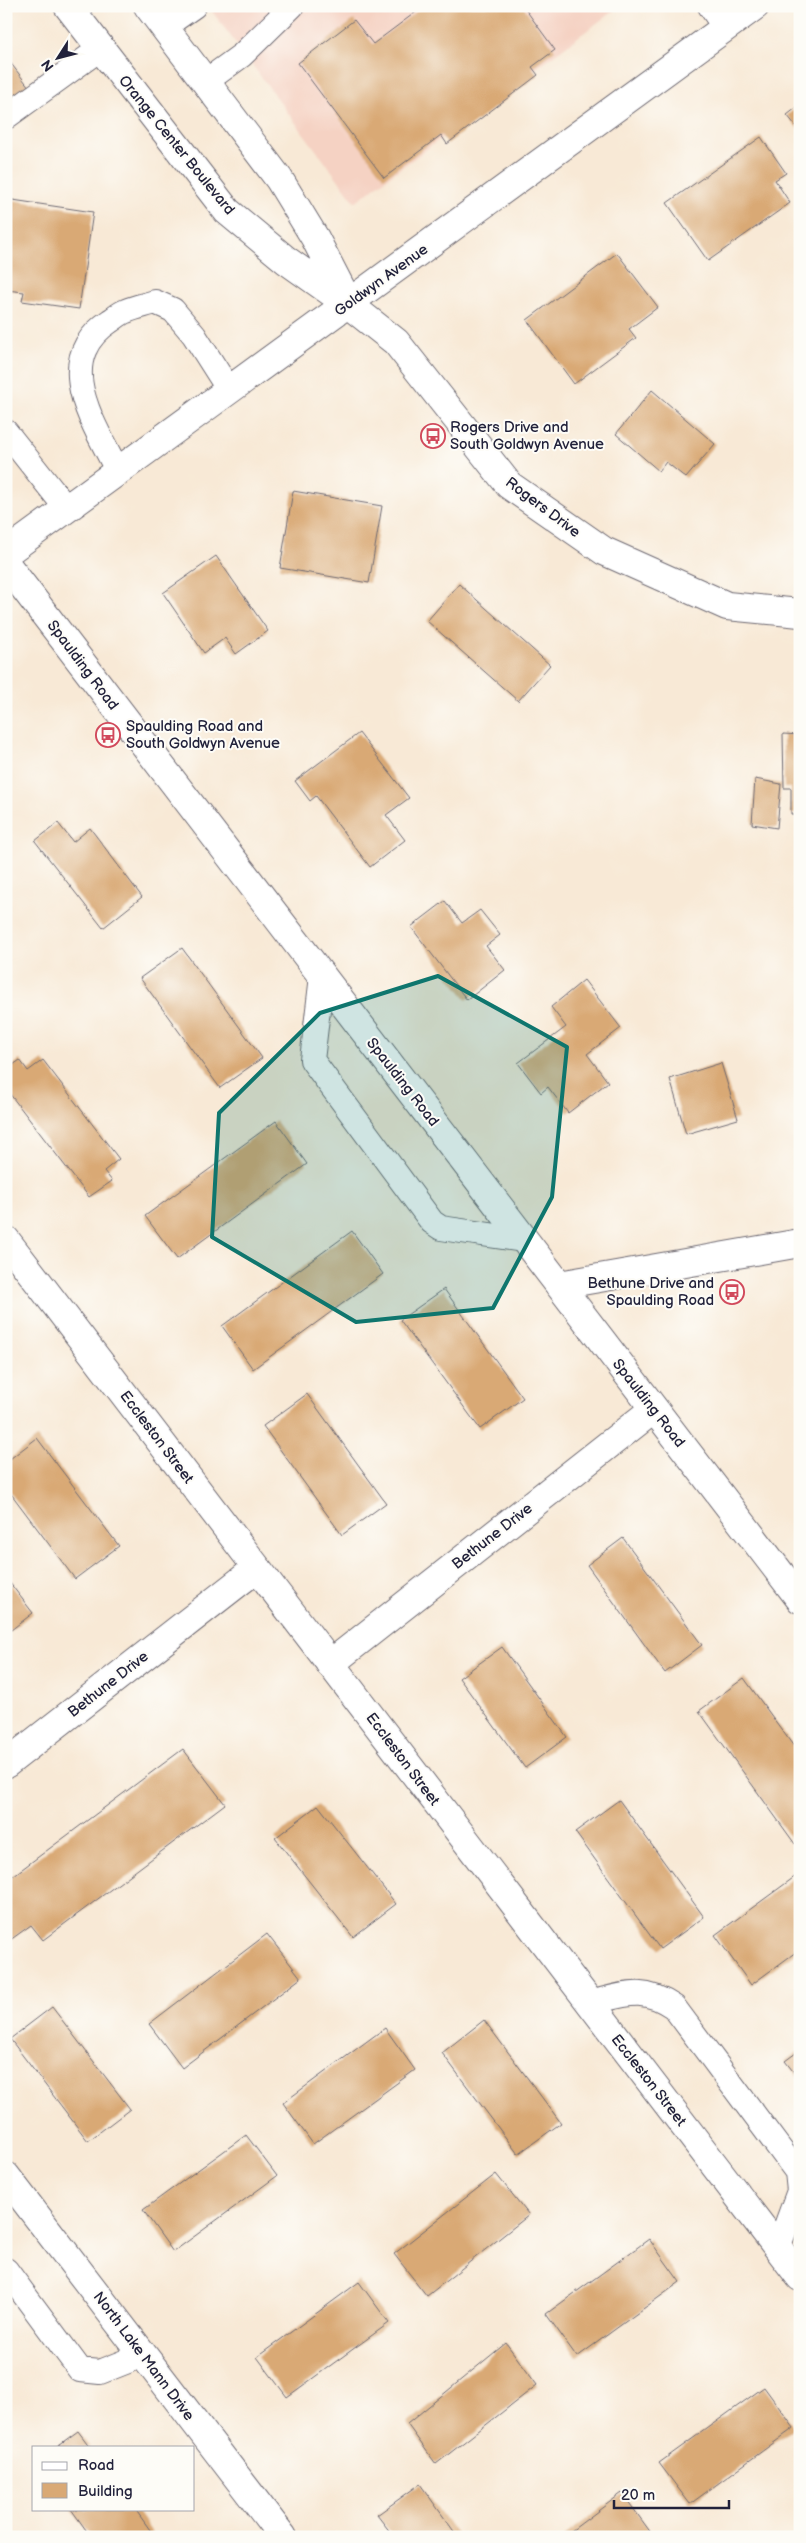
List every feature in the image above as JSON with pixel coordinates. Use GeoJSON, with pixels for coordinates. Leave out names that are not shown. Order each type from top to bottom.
{"type":"FeatureCollection","features":[{"type":"Feature","properties":{"kind":"street","name":"Orange Center Boulevard"},"geometry":{"type":"LineString","coordinates":[[68,6],[227,211],[286,260],[348,304]]}},
{"type":"Feature","properties":{"kind":"street","name":"Goldwyn Avenue"},"geometry":{"type":"LineString","coordinates":[[6,553],[348,304],[718,17],[754,6]]}},
{"type":"Feature","properties":{"kind":"street"},"geometry":{"type":"LineString","coordinates":[[156,17],[279,179],[315,238],[348,304]]}},
{"type":"Feature","properties":{"kind":"street","name":"Rogers Drive"},"geometry":{"type":"LineString","coordinates":[[348,304],[396,342],[508,485],[604,552],[727,606],[800,613]]}},
{"type":"Feature","properties":{"kind":"street","name":"Spaulding Road"},"geometry":{"type":"LineString","coordinates":[[6,564],[800,1599]]}},
{"type":"Feature","properties":{"kind":"street","name":"Eccleston Street"},"geometry":{"type":"LineString","coordinates":[[6,1240],[800,2277]]}},
{"type":"Feature","properties":{"kind":"street"},"geometry":{"type":"LineString","coordinates":[[559,1285],[800,1243]]}},
{"type":"Feature","properties":{"kind":"street","name":"Bethune Drive"},"geometry":{"type":"LineString","coordinates":[[330,1664],[654,1409]]}},
{"type":"Feature","properties":{"kind":"street","name":"Bethune Drive"},"geometry":{"type":"LineString","coordinates":[[6,1764],[257,1568]]}},
{"type":"Feature","properties":{"kind":"street","name":"North Lake Mann Drive"},"geometry":{"type":"LineString","coordinates":[[6,2176],[283,2537]]}},
{"type":"Feature","properties":{"kind":"lane"},"geometry":{"type":"LineString","coordinates":[[156,17],[194,6]]}},
{"type":"Feature","properties":{"kind":"lane"},"geometry":{"type":"LineString","coordinates":[[205,82],[242,55],[292,6]]}},
{"type":"Feature","properties":{"kind":"lane"},"geometry":{"type":"LineString","coordinates":[[6,117],[100,48]]}},
{"type":"Feature","properties":{"kind":"lane"},"geometry":{"type":"LineString","coordinates":[[118,472],[88,413],[79,380],[81,353],[97,330],[125,311],[155,302],[173,310],[194,335],[229,390]]}},
{"type":"Feature","properties":{"kind":"lane"},"geometry":{"type":"LineString","coordinates":[[6,432],[67,509]]}},
{"type":"Feature","properties":{"kind":"lane"},"geometry":{"type":"LineString","coordinates":[[322,976],[312,1060],[432,1222],[441,1228],[524,1240]]}},
{"type":"Feature","properties":{"kind":"lane"},"geometry":{"type":"LineString","coordinates":[[589,2002],[640,1992],[661,1998],[674,2007],[798,2172],[799,2191],[778,2248]]}},
{"type":"Feature","properties":{"kind":"lane"},"geometry":{"type":"LineString","coordinates":[[6,2270],[80,2370],[100,2372],[143,2355]]}},
{"type":"Feature","properties":{"kind":"highlighted area"},"geometry":{"type":"Polygon","coordinates":[[[438,976],[567,1047],[552,1197],[493,1308],[356,1322],[212,1237],[219,1113],[320,1013],[438,976]]]}},
{"type":"Feature","properties":{"kind":"shaded area"},"geometry":{"type":"Polygon","coordinates":[[[208,6],[620,6],[355,202],[208,6]]]}},
{"type":"Feature","properties":{"kind":"building"},"geometry":{"type":"Polygon","coordinates":[[[424,6],[523,6],[555,50],[532,67],[538,75],[447,144],[441,135],[384,178],[298,63],[354,20],[373,44],[424,6]]]}},
{"type":"Feature","properties":{"kind":"building"},"geometry":{"type":"Polygon","coordinates":[[[6,57],[29,87],[6,104],[6,57]]]}},
{"type":"Feature","properties":{"kind":"building"},"geometry":{"type":"Polygon","coordinates":[[[800,105],[800,131],[787,115],[800,105]]]}},
{"type":"Feature","properties":{"kind":"building"},"geometry":{"type":"Polygon","coordinates":[[[761,137],[786,173],[775,180],[790,203],[708,261],[667,203],[761,137]]]}},
{"type":"Feature","properties":{"kind":"building"},"geometry":{"type":"Polygon","coordinates":[[[6,199],[93,212],[79,309],[22,301],[24,292],[6,290],[6,199]]]}},
{"type":"Feature","properties":{"kind":"building"},"geometry":{"type":"Polygon","coordinates":[[[617,253],[658,307],[629,329],[636,338],[574,384],[527,320],[617,253]]]}},
{"type":"Feature","properties":{"kind":"building"},"geometry":{"type":"Polygon","coordinates":[[[652,390],[715,444],[686,478],[666,462],[659,471],[616,434],[652,390]]]}},
{"type":"Feature","properties":{"kind":"building"},"geometry":{"type":"Polygon","coordinates":[[[293,491],[382,506],[369,583],[280,568],[293,491]]]}},
{"type":"Feature","properties":{"kind":"building"},"geometry":{"type":"Polygon","coordinates":[[[216,556],[268,631],[236,654],[225,638],[204,653],[163,593],[216,556]]]}},
{"type":"Feature","properties":{"kind":"building"},"geometry":{"type":"Polygon","coordinates":[[[459,584],[550,665],[518,701],[427,621],[459,584]]]}},
{"type":"Feature","properties":{"kind":"building"},"geometry":{"type":"Polygon","coordinates":[[[359,733],[409,798],[386,815],[405,840],[370,867],[316,796],[310,801],[295,781],[359,733]]]}},
{"type":"Feature","properties":{"kind":"building"},"geometry":{"type":"Polygon","coordinates":[[[783,734],[800,735],[800,814],[791,814],[791,788],[784,788],[783,734]]]}},
{"type":"Feature","properties":{"kind":"building"},"geometry":{"type":"Polygon","coordinates":[[[755,779],[781,784],[777,828],[752,824],[755,779]]]}},
{"type":"Feature","properties":{"kind":"building"},"geometry":{"type":"Polygon","coordinates":[[[58,823],[73,842],[90,828],[142,897],[103,928],[35,841],[58,823]]]}},
{"type":"Feature","properties":{"kind":"building"},"geometry":{"type":"Polygon","coordinates":[[[445,901],[462,923],[480,910],[500,935],[486,946],[505,970],[467,1000],[411,927],[445,901]]]}},
{"type":"Feature","properties":{"kind":"building"},"geometry":{"type":"Polygon","coordinates":[[[182,948],[262,1058],[220,1088],[140,978],[182,948]]]}},
{"type":"Feature","properties":{"kind":"building"},"geometry":{"type":"Polygon","coordinates":[[[584,980],[621,1028],[587,1054],[608,1082],[568,1113],[548,1087],[541,1093],[518,1063],[566,1027],[551,1007],[584,980]]]}},
{"type":"Feature","properties":{"kind":"building"},"geometry":{"type":"Polygon","coordinates":[[[20,1060],[28,1071],[43,1060],[119,1159],[104,1171],[112,1181],[89,1197],[6,1089],[6,1070],[20,1060]]]}},
{"type":"Feature","properties":{"kind":"building"},"geometry":{"type":"Polygon","coordinates":[[[721,1063],[738,1119],[686,1134],[670,1079],[721,1063]]]}},
{"type":"Feature","properties":{"kind":"building"},"geometry":{"type":"Polygon","coordinates":[[[276,1121],[307,1164],[177,1259],[145,1216],[276,1121]]]}},
{"type":"Feature","properties":{"kind":"building"},"geometry":{"type":"Polygon","coordinates":[[[352,1231],[383,1274],[253,1369],[222,1326],[352,1231]]]}},
{"type":"Feature","properties":{"kind":"building"},"geometry":{"type":"Polygon","coordinates":[[[444,1289],[523,1398],[480,1429],[400,1320],[444,1289]]]}},
{"type":"Feature","properties":{"kind":"building"},"geometry":{"type":"Polygon","coordinates":[[[307,1394],[386,1503],[342,1535],[263,1426],[307,1394]]]}},
{"type":"Feature","properties":{"kind":"building"},"geometry":{"type":"Polygon","coordinates":[[[37,1438],[119,1546],[75,1579],[6,1487],[6,1462],[37,1438]]]}},
{"type":"Feature","properties":{"kind":"building"},"geometry":{"type":"Polygon","coordinates":[[[623,1538],[702,1645],[665,1673],[587,1565],[623,1538]]]}},
{"type":"Feature","properties":{"kind":"building"},"geometry":{"type":"Polygon","coordinates":[[[6,1578],[33,1613],[6,1634],[6,1578]]]}},
{"type":"Feature","properties":{"kind":"building"},"geometry":{"type":"Polygon","coordinates":[[[502,1647],[567,1737],[525,1768],[459,1678],[502,1647]]]}},
{"type":"Feature","properties":{"kind":"building"},"geometry":{"type":"Polygon","coordinates":[[[744,1678],[800,1755],[800,1841],[795,1844],[699,1711],[744,1678]]]}},
{"type":"Feature","properties":{"kind":"building"},"geometry":{"type":"Polygon","coordinates":[[[183,1749],[225,1804],[43,1940],[31,1925],[6,1943],[6,1881],[183,1749]]]}},
{"type":"Feature","properties":{"kind":"building"},"geometry":{"type":"Polygon","coordinates":[[[619,1800],[704,1917],[660,1949],[575,1832],[619,1800]]]}},
{"type":"Feature","properties":{"kind":"building"},"geometry":{"type":"Polygon","coordinates":[[[318,1805],[396,1904],[353,1937],[275,1838],[318,1805]]]}},
{"type":"Feature","properties":{"kind":"building"},"geometry":{"type":"Polygon","coordinates":[[[800,1873],[800,1949],[751,1985],[715,1935],[800,1873]]]}},
{"type":"Feature","properties":{"kind":"building"},"geometry":{"type":"Polygon","coordinates":[[[267,1934],[301,1978],[182,2068],[149,2024],[267,1934]]]}},
{"type":"Feature","properties":{"kind":"building"},"geometry":{"type":"Polygon","coordinates":[[[52,2007],[130,2109],[88,2141],[10,2039],[52,2007]]]}},
{"type":"Feature","properties":{"kind":"building"},"geometry":{"type":"Polygon","coordinates":[[[484,2020],[561,2123],[518,2154],[442,2053],[484,2020]]]}},
{"type":"Feature","properties":{"kind":"building"},"geometry":{"type":"Polygon","coordinates":[[[385,2028],[415,2070],[313,2144],[283,2103],[385,2028]]]}},
{"type":"Feature","properties":{"kind":"building"},"geometry":{"type":"Polygon","coordinates":[[[800,2050],[800,2080],[785,2061],[800,2050]]]}},
{"type":"Feature","properties":{"kind":"building"},"geometry":{"type":"Polygon","coordinates":[[[246,2135],[277,2176],[173,2252],[143,2210],[246,2135]]]}},
{"type":"Feature","properties":{"kind":"building"},"geometry":{"type":"Polygon","coordinates":[[[496,2174],[529,2215],[427,2296],[394,2254],[496,2174]]]}},
{"type":"Feature","properties":{"kind":"building"},"geometry":{"type":"Polygon","coordinates":[[[649,2239],[680,2282],[577,2357],[546,2314],[649,2239]]]}},
{"type":"Feature","properties":{"kind":"building"},"geometry":{"type":"Polygon","coordinates":[[[359,2282],[389,2323],[287,2397],[257,2357],[359,2282]]]}},
{"type":"Feature","properties":{"kind":"building"},"geometry":{"type":"Polygon","coordinates":[[[506,2343],[537,2385],[436,2464],[407,2424],[506,2343]]]}},
{"type":"Feature","properties":{"kind":"building"},"geometry":{"type":"Polygon","coordinates":[[[764,2387],[794,2428],[690,2504],[659,2463],[764,2387]]]}},
{"type":"Feature","properties":{"kind":"building"},"geometry":{"type":"Polygon","coordinates":[[[78,2431],[89,2446],[57,2446],[78,2431]]]}},
{"type":"Feature","properties":{"kind":"building"},"geometry":{"type":"Polygon","coordinates":[[[420,2484],[458,2537],[394,2537],[377,2515],[420,2484]]]}},
{"type":"Feature","properties":{"kind":"building"},"geometry":{"type":"Polygon","coordinates":[[[622,2493],[654,2537],[563,2537],[622,2493]]]}},
{"type":"Feature","properties":{"kind":"building"},"geometry":{"type":"Polygon","coordinates":[[[72,2510],[136,2510],[155,2537],[91,2537],[72,2510]]]}},
{"type":"Feature","properties":{"kind":"place","name":"Rogers Drive and South Goldwyn Avenue"},"geometry":{"type":"Point","coordinates":[433,436]}},
{"type":"Feature","properties":{"kind":"place","name":"Spaulding Road and South Goldwyn Avenue"},"geometry":{"type":"Point","coordinates":[108,735]}},
{"type":"Feature","properties":{"kind":"place","name":"Bethune Drive and Spaulding Road"},"geometry":{"type":"Point","coordinates":[732,1292]}}]}
